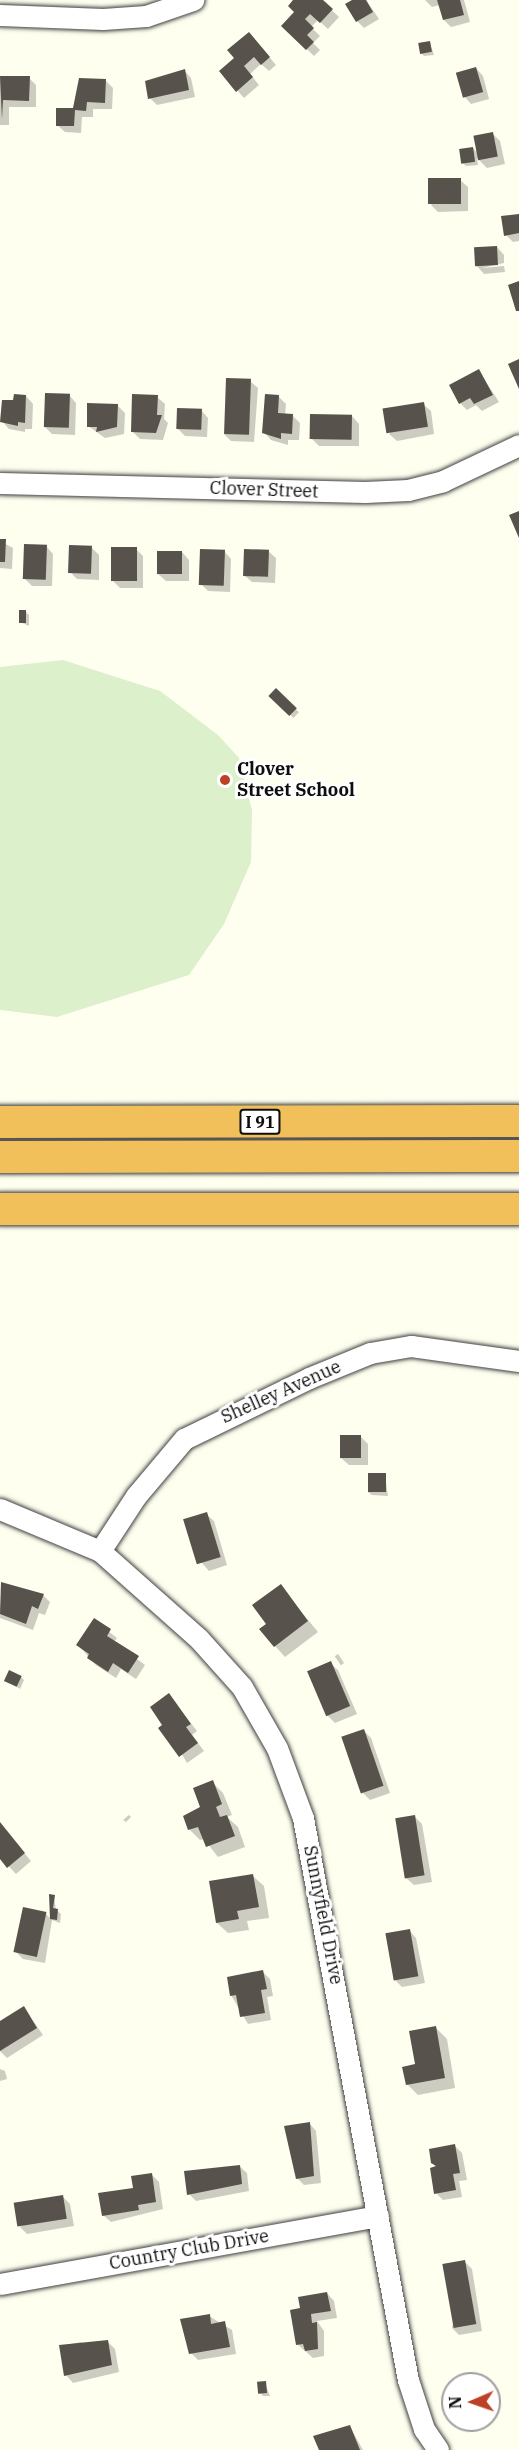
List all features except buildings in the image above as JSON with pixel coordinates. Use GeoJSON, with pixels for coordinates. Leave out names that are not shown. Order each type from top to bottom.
{"type":"FeatureCollection","features":[{"type":"Feature","properties":{"kind":"highway","name":"I 91"},"geometry":{"type":"LineString","coordinates":[[0,1122],[519,1121]]}},
{"type":"Feature","properties":{"kind":"highway"},"geometry":{"type":"LineString","coordinates":[[0,1157],[519,1156]]}},
{"type":"Feature","properties":{"kind":"highway"},"geometry":{"type":"LineString","coordinates":[[0,1175],[519,1175]]}},
{"type":"Feature","properties":{"kind":"highway"},"geometry":{"type":"LineString","coordinates":[[0,1209],[519,1209]]}},
{"type":"Feature","properties":{"kind":"street"},"geometry":{"type":"LineString","coordinates":[[0,15],[135,17],[193,0]]}},
{"type":"Feature","properties":{"kind":"street","name":"Clover Street"},"geometry":{"type":"LineString","coordinates":[[0,483],[365,492],[408,490],[443,481],[519,445]]}},
{"type":"Feature","properties":{"kind":"street","name":"Shelley Avenue"},"geometry":{"type":"LineString","coordinates":[[100,1551],[136,1496],[184,1439],[309,1378],[370,1353],[411,1346],[519,1361]]}},
{"type":"Feature","properties":{"kind":"street","name":"Sunnyfield Drive"},"geometry":{"type":"LineString","coordinates":[[0,1509],[100,1551],[199,1639],[242,1687],[277,1748],[303,1818],[408,2380],[424,2429],[438,2450]]}},
{"type":"Feature","properties":{"kind":"street","name":"Country Club Drive"},"geometry":{"type":"LineString","coordinates":[[0,2284],[378,2216]]}},
{"type":"Feature","properties":{"kind":"green space"},"geometry":{"type":"Polygon","coordinates":[[[63,660],[160,691],[218,735],[239,758],[252,810],[251,862],[224,924],[189,975],[57,1017],[0,1010],[0,667],[63,660]]]}},
{"type":"Feature","properties":{"kind":"place","name":"Clover Street School"},"geometry":{"type":"Point","coordinates":[225,780]}}]}
